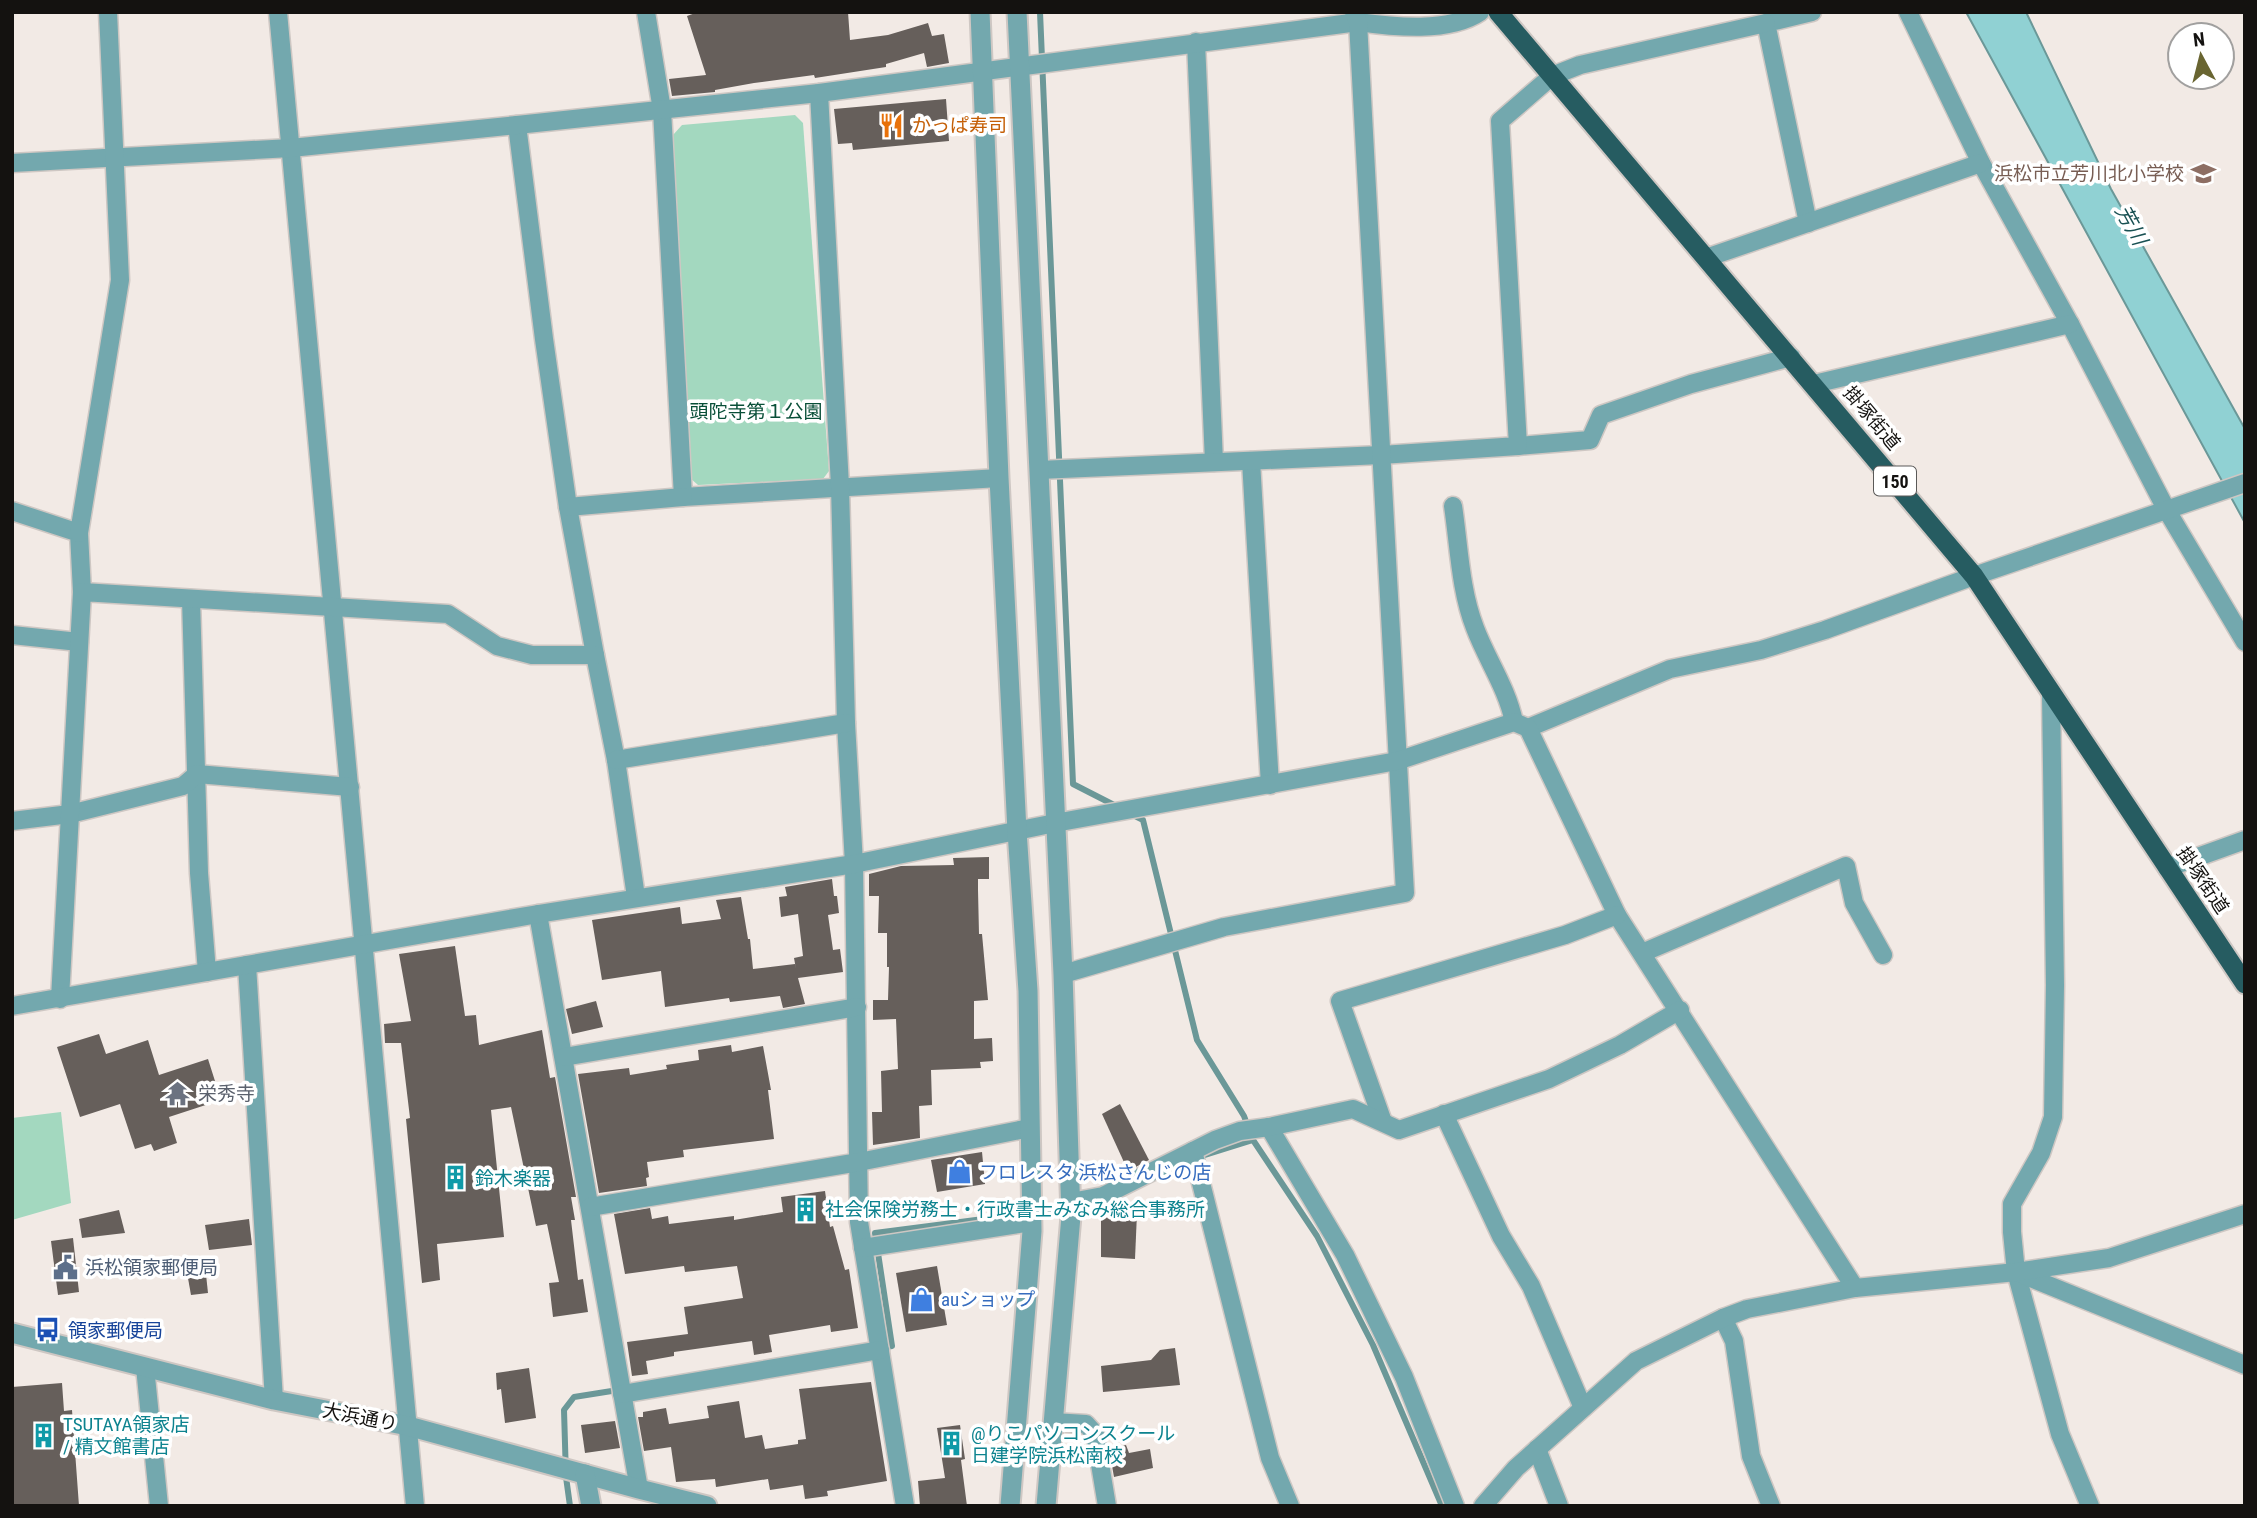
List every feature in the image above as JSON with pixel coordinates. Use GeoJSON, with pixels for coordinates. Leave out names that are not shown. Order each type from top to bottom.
{"type":"FeatureCollection","features":[{"type":"Feature","properties":{"kind":"highway","name":"掛塚街道"},"geometry":{"type":"LineString","coordinates":[[1498,12],[1974,576],[2245,984]]}},
{"type":"Feature","properties":{"kind":"street"},"geometry":{"type":"LineString","coordinates":[[60,999],[82,592],[79,533],[120,279],[107,12]]}},
{"type":"Feature","properties":{"kind":"street"},"geometry":{"type":"LineString","coordinates":[[278,12],[415,1506]]}},
{"type":"Feature","properties":{"kind":"street"},"geometry":{"type":"LineString","coordinates":[[646,12],[662,110],[683,497]]}},
{"type":"Feature","properties":{"kind":"street"},"geometry":{"type":"LineString","coordinates":[[980,12],[999,478],[1028,991],[1032,1222],[1010,1506]]}},
{"type":"Feature","properties":{"kind":"street"},"geometry":{"type":"LineString","coordinates":[[1017,12],[1063,974],[1071,1202],[1046,1506]]}},
{"type":"Feature","properties":{"kind":"street"},"geometry":{"type":"LineString","coordinates":[[12,163],[291,148],[517,125],[819,93],[1196,42],[1356,17],[1403,28],[1467,21],[1480,12]]}},
{"type":"Feature","properties":{"kind":"street"},"geometry":{"type":"LineString","coordinates":[[1518,446],[1500,121],[1552,76],[1580,65],[1812,12]]}},
{"type":"Feature","properties":{"kind":"street"},"geometry":{"type":"LineString","coordinates":[[1908,12],[1981,163],[2070,324],[2166,509],[2245,642]]}},
{"type":"Feature","properties":{"kind":"street"},"geometry":{"type":"LineString","coordinates":[[1063,974],[1224,927],[1405,893],[1356,17]]}},
{"type":"Feature","properties":{"kind":"street"},"geometry":{"type":"LineString","coordinates":[[1766,23],[1808,223]]}},
{"type":"Feature","properties":{"kind":"street"},"geometry":{"type":"LineString","coordinates":[[1196,42],[1214,462]]}},
{"type":"Feature","properties":{"kind":"street"},"geometry":{"type":"LineString","coordinates":[[819,93],[840,486],[846,723],[854,864],[859,1222],[905,1506]]}},
{"type":"Feature","properties":{"kind":"street"},"geometry":{"type":"LineString","coordinates":[[517,125],[568,507],[616,760],[636,897]]}},
{"type":"Feature","properties":{"kind":"street"},"geometry":{"type":"LineString","coordinates":[[1706,258],[1981,163]]}},
{"type":"Feature","properties":{"kind":"street"},"geometry":{"type":"LineString","coordinates":[[1814,384],[2070,324]]}},
{"type":"Feature","properties":{"kind":"street"},"geometry":{"type":"LineString","coordinates":[[1039,470],[1381,454],[1590,440],[1601,415],[1691,384],[1791,357]]}},
{"type":"Feature","properties":{"kind":"street"},"geometry":{"type":"LineString","coordinates":[[1251,461],[1270,785]]}},
{"type":"Feature","properties":{"kind":"street"},"geometry":{"type":"LineString","coordinates":[[568,507],[840,486],[999,478]]}},
{"type":"Feature","properties":{"kind":"street"},"geometry":{"type":"LineString","coordinates":[[12,1006],[636,897],[854,864],[1055,823],[1396,761],[1521,725],[1670,669],[1761,650],[1825,630],[2245,483]]}},
{"type":"Feature","properties":{"kind":"street"},"geometry":{"type":"LineString","coordinates":[[1453,506],[1474,626],[1617,915],[1855,1288]]}},
{"type":"Feature","properties":{"kind":"street"},"geometry":{"type":"LineString","coordinates":[[12,511],[79,533]]}},
{"type":"Feature","properties":{"kind":"street"},"geometry":{"type":"LineString","coordinates":[[82,592],[448,614],[498,646],[532,656],[595,655]]}},
{"type":"Feature","properties":{"kind":"street"},"geometry":{"type":"LineString","coordinates":[[191,599],[199,873],[207,972]]}},
{"type":"Feature","properties":{"kind":"street"},"geometry":{"type":"LineString","coordinates":[[12,635],[79,642]]}},
{"type":"Feature","properties":{"kind":"street"},"geometry":{"type":"LineString","coordinates":[[2051,693],[2055,985],[2053,1117],[2041,1153],[2012,1204],[2016,1272],[2060,1434],[2090,1506]]}},
{"type":"Feature","properties":{"kind":"street"},"geometry":{"type":"LineString","coordinates":[[616,760],[846,723]]}},
{"type":"Feature","properties":{"kind":"street"},"geometry":{"type":"LineString","coordinates":[[12,821],[70,814],[183,786],[197,775],[350,787]]}},
{"type":"Feature","properties":{"kind":"street"},"geometry":{"type":"LineString","coordinates":[[2167,868],[2245,840]]}},
{"type":"Feature","properties":{"kind":"street"},"geometry":{"type":"LineString","coordinates":[[1642,953],[1846,866],[1854,903],[1883,955]]}},
{"type":"Feature","properties":{"kind":"street"},"geometry":{"type":"LineString","coordinates":[[538,914],[639,1489]]}},
{"type":"Feature","properties":{"kind":"street"},"geometry":{"type":"LineString","coordinates":[[1383,1122],[1340,1001],[1565,935],[1617,915]]}},
{"type":"Feature","properties":{"kind":"street"},"geometry":{"type":"LineString","coordinates":[[247,965],[274,1400]]}},
{"type":"Feature","properties":{"kind":"street"},"geometry":{"type":"LineString","coordinates":[[564,1057],[857,1007]]}},
{"type":"Feature","properties":{"kind":"street"},"geometry":{"type":"LineString","coordinates":[[1071,1202],[1103,1196],[1192,1151],[1240,1131],[1353,1109],[1399,1129],[1549,1079],[1620,1045],[1680,1010]]}},
{"type":"Feature","properties":{"kind":"street"},"geometry":{"type":"LineString","coordinates":[[1444,1114],[1501,1236],[1531,1286],[1583,1408]]}},
{"type":"Feature","properties":{"kind":"street"},"geometry":{"type":"LineString","coordinates":[[1269,1127],[1345,1255],[1387,1340],[1455,1506]]}},
{"type":"Feature","properties":{"kind":"street"},"geometry":{"type":"LineString","coordinates":[[590,1207],[859,1162],[1030,1128]]}},
{"type":"Feature","properties":{"kind":"street"},"geometry":{"type":"LineString","coordinates":[[1192,1151],[1270,1458],[1290,1506]]}},
{"type":"Feature","properties":{"kind":"street"},"geometry":{"type":"LineString","coordinates":[[1483,1506],[1516,1468],[1636,1361],[1723,1318],[1747,1309],[1855,1288],[2016,1272],[2109,1258],[2245,1214]]}},
{"type":"Feature","properties":{"kind":"street"},"geometry":{"type":"LineString","coordinates":[[863,1248],[1032,1222]]}},
{"type":"Feature","properties":{"kind":"street"},"geometry":{"type":"LineString","coordinates":[[2016,1272],[2245,1364]]}},
{"type":"Feature","properties":{"kind":"street"},"geometry":{"type":"LineString","coordinates":[[1723,1318],[1734,1341],[1751,1456],[1771,1506]]}},
{"type":"Feature","properties":{"kind":"street","name":"大浜通り"},"geometry":{"type":"LineString","coordinates":[[12,1333],[274,1400],[408,1426],[706,1506]]}},
{"type":"Feature","properties":{"kind":"street"},"geometry":{"type":"LineString","coordinates":[[622,1394],[880,1350]]}},
{"type":"Feature","properties":{"kind":"street"},"geometry":{"type":"LineString","coordinates":[[145,1367],[159,1506]]}},
{"type":"Feature","properties":{"kind":"street"},"geometry":{"type":"LineString","coordinates":[[1053,1422],[1086,1424],[1095,1434],[1107,1506]]}},
{"type":"Feature","properties":{"kind":"street"},"geometry":{"type":"LineString","coordinates":[[1537,1449],[1559,1506]]}},
{"type":"Feature","properties":{"kind":"street"},"geometry":{"type":"LineString","coordinates":[[585,1474],[591,1506]]}},
{"type":"Feature","properties":{"kind":"green space","name":"頭陀寺第１公園"},"geometry":{"type":"Polygon","coordinates":[[[795,115],[803,123],[829,471],[823,479],[698,485],[690,478],[673,135],[682,125],[795,115]]]}},
{"type":"Feature","properties":{"kind":"green space"},"geometry":{"type":"Polygon","coordinates":[[[61,1112],[71,1203],[12,1220],[12,1118],[61,1112]]]}},
{"type":"Feature","properties":{"kind":"water","name":"芳川"},"geometry":{"type":"Polygon","coordinates":[[[1966,12],[2026,12],[2111,189],[2245,429],[2245,523],[1966,12]]]}},
{"type":"Feature","properties":{"kind":"building"},"geometry":{"type":"Polygon","coordinates":[[[698,12],[848,12],[850,40],[888,35],[928,23],[932,36],[944,34],[949,63],[927,67],[924,53],[886,64],[886,67],[672,96],[669,79],[706,75],[687,16],[698,12]]]}},
{"type":"Feature","properties":{"kind":"building","name":"かっぱ寿司"},"geometry":{"type":"Polygon","coordinates":[[[946,99],[949,141],[853,150],[852,143],[838,144],[834,109],[946,99]]]}},
{"type":"Feature","properties":{"kind":"building"},"geometry":{"type":"Polygon","coordinates":[[[989,857],[989,879],[978,879],[979,934],[982,934],[988,1000],[974,1001],[974,1039],[992,1038],[993,1061],[980,1062],[981,1068],[931,1070],[932,1105],[919,1106],[920,1138],[873,1145],[872,1112],[882,1112],[881,1071],[898,1069],[896,1019],[873,1020],[873,1000],[888,1000],[889,967],[887,933],[878,933],[879,896],[869,896],[869,874],[901,866],[954,865],[953,858],[989,857]]]}},
{"type":"Feature","properties":{"kind":"building"},"geometry":{"type":"Polygon","coordinates":[[[832,879],[839,913],[828,915],[833,950],[840,949],[843,972],[798,978],[805,1004],[783,1008],[780,996],[730,1002],[729,998],[665,1007],[661,971],[602,980],[592,920],[680,907],[682,924],[721,919],[716,900],[741,897],[753,969],[795,964],[796,969],[794,958],[803,956],[798,914],[781,917],[779,897],[787,896],[785,887],[832,879]]]}},
{"type":"Feature","properties":{"kind":"building"},"geometry":{"type":"Polygon","coordinates":[[[455,946],[465,1016],[476,1015],[479,1045],[542,1030],[550,1078],[555,1077],[576,1197],[571,1197],[575,1220],[571,1220],[578,1280],[583,1279],[588,1312],[553,1317],[549,1283],[559,1282],[547,1224],[536,1226],[511,1107],[491,1110],[504,1237],[437,1244],[440,1280],[422,1283],[406,1119],[410,1118],[401,1043],[385,1043],[384,1024],[411,1021],[399,954],[455,946]]]}},
{"type":"Feature","properties":{"kind":"building"},"geometry":{"type":"Polygon","coordinates":[[[596,1001],[603,1027],[572,1034],[566,1009],[596,1001]]]}},
{"type":"Feature","properties":{"kind":"building","name":"栄秀寺"},"geometry":{"type":"Polygon","coordinates":[[[99,1034],[106,1054],[148,1040],[159,1075],[208,1059],[221,1100],[169,1117],[177,1143],[154,1151],[151,1144],[135,1149],[120,1104],[80,1117],[57,1047],[99,1034]]]}},
{"type":"Feature","properties":{"kind":"building"},"geometry":{"type":"Polygon","coordinates":[[[731,1045],[732,1052],[763,1046],[771,1090],[768,1090],[774,1139],[683,1150],[684,1157],[647,1162],[647,1186],[599,1193],[578,1074],[629,1068],[630,1075],[667,1069],[666,1065],[699,1060],[698,1050],[731,1045]]]}},
{"type":"Feature","properties":{"kind":"building"},"geometry":{"type":"Polygon","coordinates":[[[1120,1104],[1149,1160],[1128,1171],[1102,1114],[1120,1104]]]}},
{"type":"Feature","properties":{"kind":"building","name":"フロレスタ 浜松さんじの店"},"geometry":{"type":"Polygon","coordinates":[[[982,1152],[985,1184],[937,1192],[931,1160],[982,1152]]]}},
{"type":"Feature","properties":{"kind":"building"},"geometry":{"type":"Polygon","coordinates":[[[825,1191],[830,1227],[833,1226],[845,1270],[849,1269],[858,1328],[831,1332],[830,1325],[769,1335],[772,1352],[754,1355],[752,1341],[674,1352],[674,1356],[646,1361],[648,1374],[632,1376],[627,1342],[688,1334],[684,1307],[743,1298],[737,1266],[685,1272],[684,1266],[625,1274],[614,1214],[650,1208],[652,1219],[668,1216],[669,1224],[734,1216],[734,1220],[783,1212],[781,1197],[825,1191]]]}},
{"type":"Feature","properties":{"kind":"building"},"geometry":{"type":"Polygon","coordinates":[[[119,1210],[125,1233],[82,1238],[79,1219],[119,1210]]]}},
{"type":"Feature","properties":{"kind":"building"},"geometry":{"type":"Polygon","coordinates":[[[1101,1212],[1137,1213],[1135,1259],[1101,1257],[1101,1212]]]}},
{"type":"Feature","properties":{"kind":"building"},"geometry":{"type":"Polygon","coordinates":[[[249,1219],[252,1245],[209,1250],[205,1225],[249,1219]]]}},
{"type":"Feature","properties":{"kind":"building","name":"浜松領家郵便局"},"geometry":{"type":"Polygon","coordinates":[[[73,1238],[79,1292],[58,1295],[51,1241],[73,1238]]]}},
{"type":"Feature","properties":{"kind":"building"},"geometry":{"type":"Polygon","coordinates":[[[205,1265],[208,1293],[191,1295],[186,1267],[205,1265]]]}},
{"type":"Feature","properties":{"kind":"building","name":"auショップ"},"geometry":{"type":"Polygon","coordinates":[[[937,1266],[947,1325],[906,1332],[896,1273],[937,1266]]]}},
{"type":"Feature","properties":{"kind":"building"},"geometry":{"type":"Polygon","coordinates":[[[1175,1348],[1180,1385],[1103,1392],[1101,1366],[1151,1360],[1160,1350],[1175,1348]]]}},
{"type":"Feature","properties":{"kind":"building"},"geometry":{"type":"Polygon","coordinates":[[[529,1368],[536,1418],[505,1423],[496,1373],[529,1368]]]}},
{"type":"Feature","properties":{"kind":"building"},"geometry":{"type":"Polygon","coordinates":[[[871,1382],[887,1481],[827,1491],[828,1496],[805,1499],[803,1485],[770,1490],[768,1479],[716,1487],[715,1479],[676,1482],[671,1447],[644,1451],[638,1417],[643,1417],[643,1412],[666,1408],[669,1424],[709,1418],[707,1406],[739,1401],[745,1438],[762,1435],[765,1449],[798,1444],[798,1440],[806,1439],[799,1389],[871,1382]]]}},
{"type":"Feature","properties":{"kind":"building","name":"TSUTAYA領家店 / 精文館書店"},"geometry":{"type":"Polygon","coordinates":[[[62,1383],[64,1411],[72,1410],[79,1506],[12,1506],[12,1387],[62,1383]]]}},
{"type":"Feature","properties":{"kind":"building"},"geometry":{"type":"Polygon","coordinates":[[[615,1421],[620,1448],[585,1453],[581,1425],[615,1421]]]}},
{"type":"Feature","properties":{"kind":"building"},"geometry":{"type":"Polygon","coordinates":[[[960,1425],[967,1506],[920,1506],[918,1481],[945,1478],[937,1428],[960,1425]]]}},
{"type":"Feature","properties":{"kind":"building"},"geometry":{"type":"Polygon","coordinates":[[[1126,1445],[1129,1453],[1150,1449],[1153,1468],[1114,1477],[1109,1449],[1126,1445]]]}},
{"type":"Feature","properties":{"kind":"waterway"},"geometry":{"type":"LineString","coordinates":[[1040,12],[1073,784],[1118,807]]}},
{"type":"Feature","properties":{"kind":"waterway"},"geometry":{"type":"LineString","coordinates":[[1131,814],[1143,820],[1197,1040],[1244,1116],[1253,1140],[1317,1236],[1373,1345],[1442,1506]]}},
{"type":"Feature","properties":{"kind":"waterway"},"geometry":{"type":"LineString","coordinates":[[1205,1155],[1253,1140]]}},
{"type":"Feature","properties":{"kind":"waterway"},"geometry":{"type":"LineString","coordinates":[[881,1348],[892,1346],[875,1233],[1069,1208]]}},
{"type":"Feature","properties":{"kind":"waterway"},"geometry":{"type":"LineString","coordinates":[[570,1506],[566,1477],[564,1410],[574,1397],[618,1390]]}},
{"type":"Feature","properties":{"kind":"place","name":"かっぱ寿司"},"geometry":{"type":"Point","coordinates":[892,125]}},
{"type":"Feature","properties":{"kind":"place","name":"浜松市立芳川北小学校"},"geometry":{"type":"Point","coordinates":[2204,173]}},
{"type":"Feature","properties":{"kind":"place","name":"栄秀寺"},"geometry":{"type":"Point","coordinates":[178,1093]}},
{"type":"Feature","properties":{"kind":"place","name":"フロレスタ 浜松さんじの店"},"geometry":{"type":"Point","coordinates":[959,1172]}},
{"type":"Feature","properties":{"kind":"place","name":"鈴木楽器"},"geometry":{"type":"Point","coordinates":[455,1178]}},
{"type":"Feature","properties":{"kind":"place","name":"社会保険労務士・行政書士みなみ総合事務所"},"geometry":{"type":"Point","coordinates":[805,1209]}},
{"type":"Feature","properties":{"kind":"place","name":"浜松領家郵便局"},"geometry":{"type":"Point","coordinates":[65,1267]}},
{"type":"Feature","properties":{"kind":"place","name":"auショップ"},"geometry":{"type":"Point","coordinates":[921,1299]}},
{"type":"Feature","properties":{"kind":"place","name":"領家郵便局"},"geometry":{"type":"Point","coordinates":[48,1330]}},
{"type":"Feature","properties":{"kind":"place","name":"TSUTAYA領家店 / 精文館書店"},"geometry":{"type":"Point","coordinates":[43,1435]}},
{"type":"Feature","properties":{"kind":"place","name":"@りこパソコンスクール 日建学院浜松南校"},"geometry":{"type":"Point","coordinates":[951,1444]}}]}
